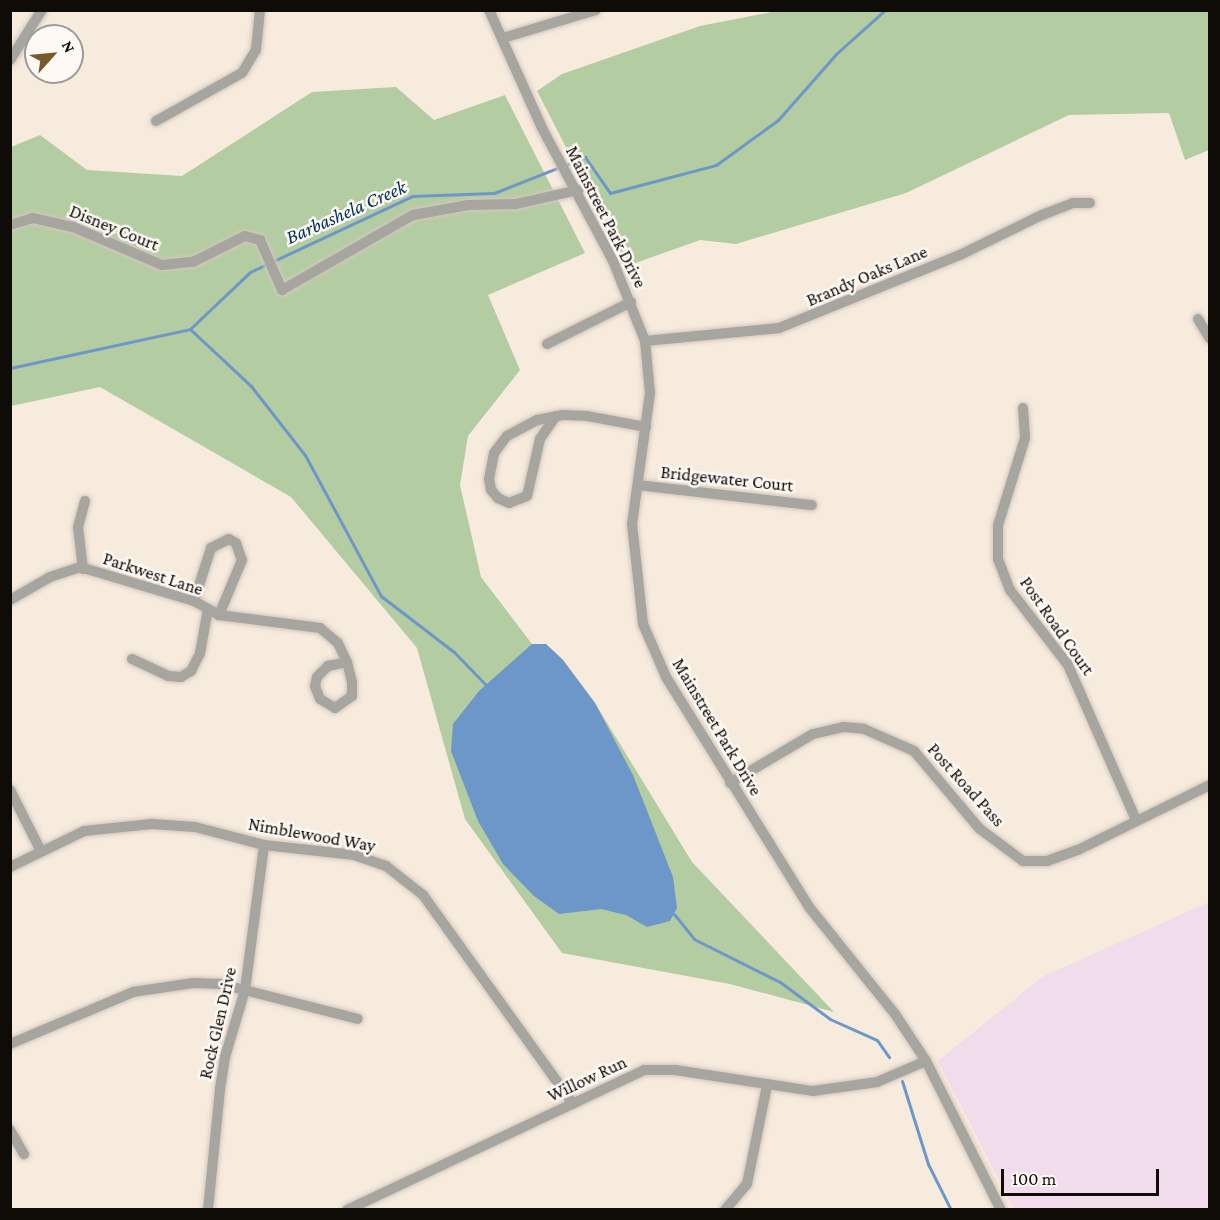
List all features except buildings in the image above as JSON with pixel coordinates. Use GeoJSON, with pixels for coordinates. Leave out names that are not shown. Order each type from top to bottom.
{"type":"FeatureCollection","features":[{"type":"Feature","properties":{"kind":"street"},"geometry":{"type":"LineString","coordinates":[[10,60],[42,10]]}},
{"type":"Feature","properties":{"kind":"street"},"geometry":{"type":"LineString","coordinates":[[156,121],[242,73],[256,50],[260,10]]}},
{"type":"Feature","properties":{"kind":"street","name":"Mainstreet Park Drive"},"geometry":{"type":"LineString","coordinates":[[489,10],[567,179],[578,190],[631,302],[645,341],[650,393],[632,524],[643,624],[666,677],[809,907],[895,1014],[926,1061],[1001,1209]]}},
{"type":"Feature","properties":{"kind":"street"},"geometry":{"type":"LineString","coordinates":[[502,39],[596,10]]}},
{"type":"Feature","properties":{"kind":"street","name":"Disney Court"},"geometry":{"type":"LineString","coordinates":[[10,225],[33,218],[73,227],[162,265],[193,262],[245,236],[260,240],[282,290],[413,215],[468,205],[516,204],[578,190]]}},
{"type":"Feature","properties":{"kind":"street","name":"Brandy Oaks Lane"},"geometry":{"type":"LineString","coordinates":[[645,341],[778,328],[960,255],[1073,202],[1090,203]]}},
{"type":"Feature","properties":{"kind":"street"},"geometry":{"type":"LineString","coordinates":[[547,344],[631,302]]}},
{"type":"Feature","properties":{"kind":"street"},"geometry":{"type":"LineString","coordinates":[[1198,319],[1209,339]]}},
{"type":"Feature","properties":{"kind":"street","name":"Post Road Court"},"geometry":{"type":"LineString","coordinates":[[1023,408],[1025,438],[999,525],[998,559],[1010,590],[1068,665],[1136,820]]}},
{"type":"Feature","properties":{"kind":"street"},"geometry":{"type":"LineString","coordinates":[[556,416],[540,439],[527,496],[508,503],[491,490],[489,479],[494,453],[507,436],[537,420],[556,416],[587,416],[646,428]]}},
{"type":"Feature","properties":{"kind":"street","name":"Bridgewater Court"},"geometry":{"type":"LineString","coordinates":[[638,485],[812,505]]}},
{"type":"Feature","properties":{"kind":"street"},"geometry":{"type":"LineString","coordinates":[[83,569],[78,527],[85,501]]}},
{"type":"Feature","properties":{"kind":"street"},"geometry":{"type":"LineString","coordinates":[[194,601],[211,548],[228,539],[236,543],[242,560],[219,615]]}},
{"type":"Feature","properties":{"kind":"street","name":"Parkwest Lane"},"geometry":{"type":"LineString","coordinates":[[10,600],[64,570],[83,569],[194,601],[219,615],[320,628],[338,643],[347,662],[352,696],[335,708],[326,705],[315,686],[317,677],[328,666],[347,662]]}},
{"type":"Feature","properties":{"kind":"street"},"geometry":{"type":"LineString","coordinates":[[132,659],[168,676],[181,677],[191,671],[200,653],[208,609]]}},
{"type":"Feature","properties":{"kind":"street","name":"Post Road Pass"},"geometry":{"type":"LineString","coordinates":[[730,783],[796,742],[843,727],[890,737],[914,751],[980,829],[1023,861],[1047,861],[1078,850],[1209,785]]}},
{"type":"Feature","properties":{"kind":"street"},"geometry":{"type":"LineString","coordinates":[[10,790],[40,851]]}},
{"type":"Feature","properties":{"kind":"street","name":"Nimblewood Way"},"geometry":{"type":"LineString","coordinates":[[11,864],[84,831],[152,824],[195,827],[264,845],[354,855],[386,866],[412,884],[455,937],[573,1104]]}},
{"type":"Feature","properties":{"kind":"street","name":"Rock Glen Drive"},"geometry":{"type":"LineString","coordinates":[[207,1209],[225,1056],[245,990],[264,845]]}},
{"type":"Feature","properties":{"kind":"street"},"geometry":{"type":"LineString","coordinates":[[10,1044],[134,992],[193,983],[245,990],[358,1018]]}},
{"type":"Feature","properties":{"kind":"street","name":"Willow Run"},"geometry":{"type":"LineString","coordinates":[[347,1209],[644,1070],[675,1070],[767,1086],[835,1090],[877,1082],[926,1061]]}},
{"type":"Feature","properties":{"kind":"street"},"geometry":{"type":"LineString","coordinates":[[725,1209],[747,1185],[767,1086]]}},
{"type":"Feature","properties":{"kind":"street"},"geometry":{"type":"LineString","coordinates":[[10,1130],[24,1154]]}},
{"type":"Feature","properties":{"kind":"shaded area"},"geometry":{"type":"Polygon","coordinates":[[[1209,902],[1209,1209],[1014,1209],[938,1061],[1042,977],[1209,902]]]}},
{"type":"Feature","properties":{"kind":"green space"},"geometry":{"type":"Polygon","coordinates":[[[777,11],[1209,11],[1209,150],[1185,160],[1169,113],[1069,115],[906,193],[736,244],[700,240],[627,266],[537,91],[562,74],[700,26],[777,11]]]}},
{"type":"Feature","properties":{"kind":"green space"},"geometry":{"type":"Polygon","coordinates":[[[396,87],[434,120],[505,95],[585,253],[488,295],[520,370],[468,436],[460,485],[481,577],[532,644],[546,644],[563,660],[595,703],[692,862],[834,1012],[730,984],[562,953],[465,819],[417,648],[291,497],[100,387],[11,406],[11,147],[40,135],[87,170],[182,176],[312,92],[396,87]]]}},
{"type":"Feature","properties":{"kind":"water"},"geometry":{"type":"Polygon","coordinates":[[[532,644],[546,644],[563,660],[595,703],[633,775],[673,877],[677,908],[670,921],[647,927],[626,915],[601,909],[559,914],[534,896],[503,864],[478,821],[451,751],[453,724],[479,691],[532,644]]]}},
{"type":"Feature","properties":{"kind":"waterway","name":"Barbashela Creek"},"geometry":{"type":"LineString","coordinates":[[566,165],[585,157],[610,193],[716,165],[778,120],[836,54],[885,10]]}},
{"type":"Feature","properties":{"kind":"waterway","name":"Barbashela Creek"},"geometry":{"type":"LineString","coordinates":[[10,368],[190,329],[250,272],[412,196],[494,193],[560,167]]}},
{"type":"Feature","properties":{"kind":"waterway"},"geometry":{"type":"LineString","coordinates":[[190,329],[251,386],[305,455],[381,596],[454,652],[486,685]]}},
{"type":"Feature","properties":{"kind":"waterway"},"geometry":{"type":"LineString","coordinates":[[674,914],[694,939],[780,982],[830,1019],[877,1040],[889,1057]]}},
{"type":"Feature","properties":{"kind":"waterway"},"geometry":{"type":"LineString","coordinates":[[902,1081],[928,1164],[951,1210]]}}]}
